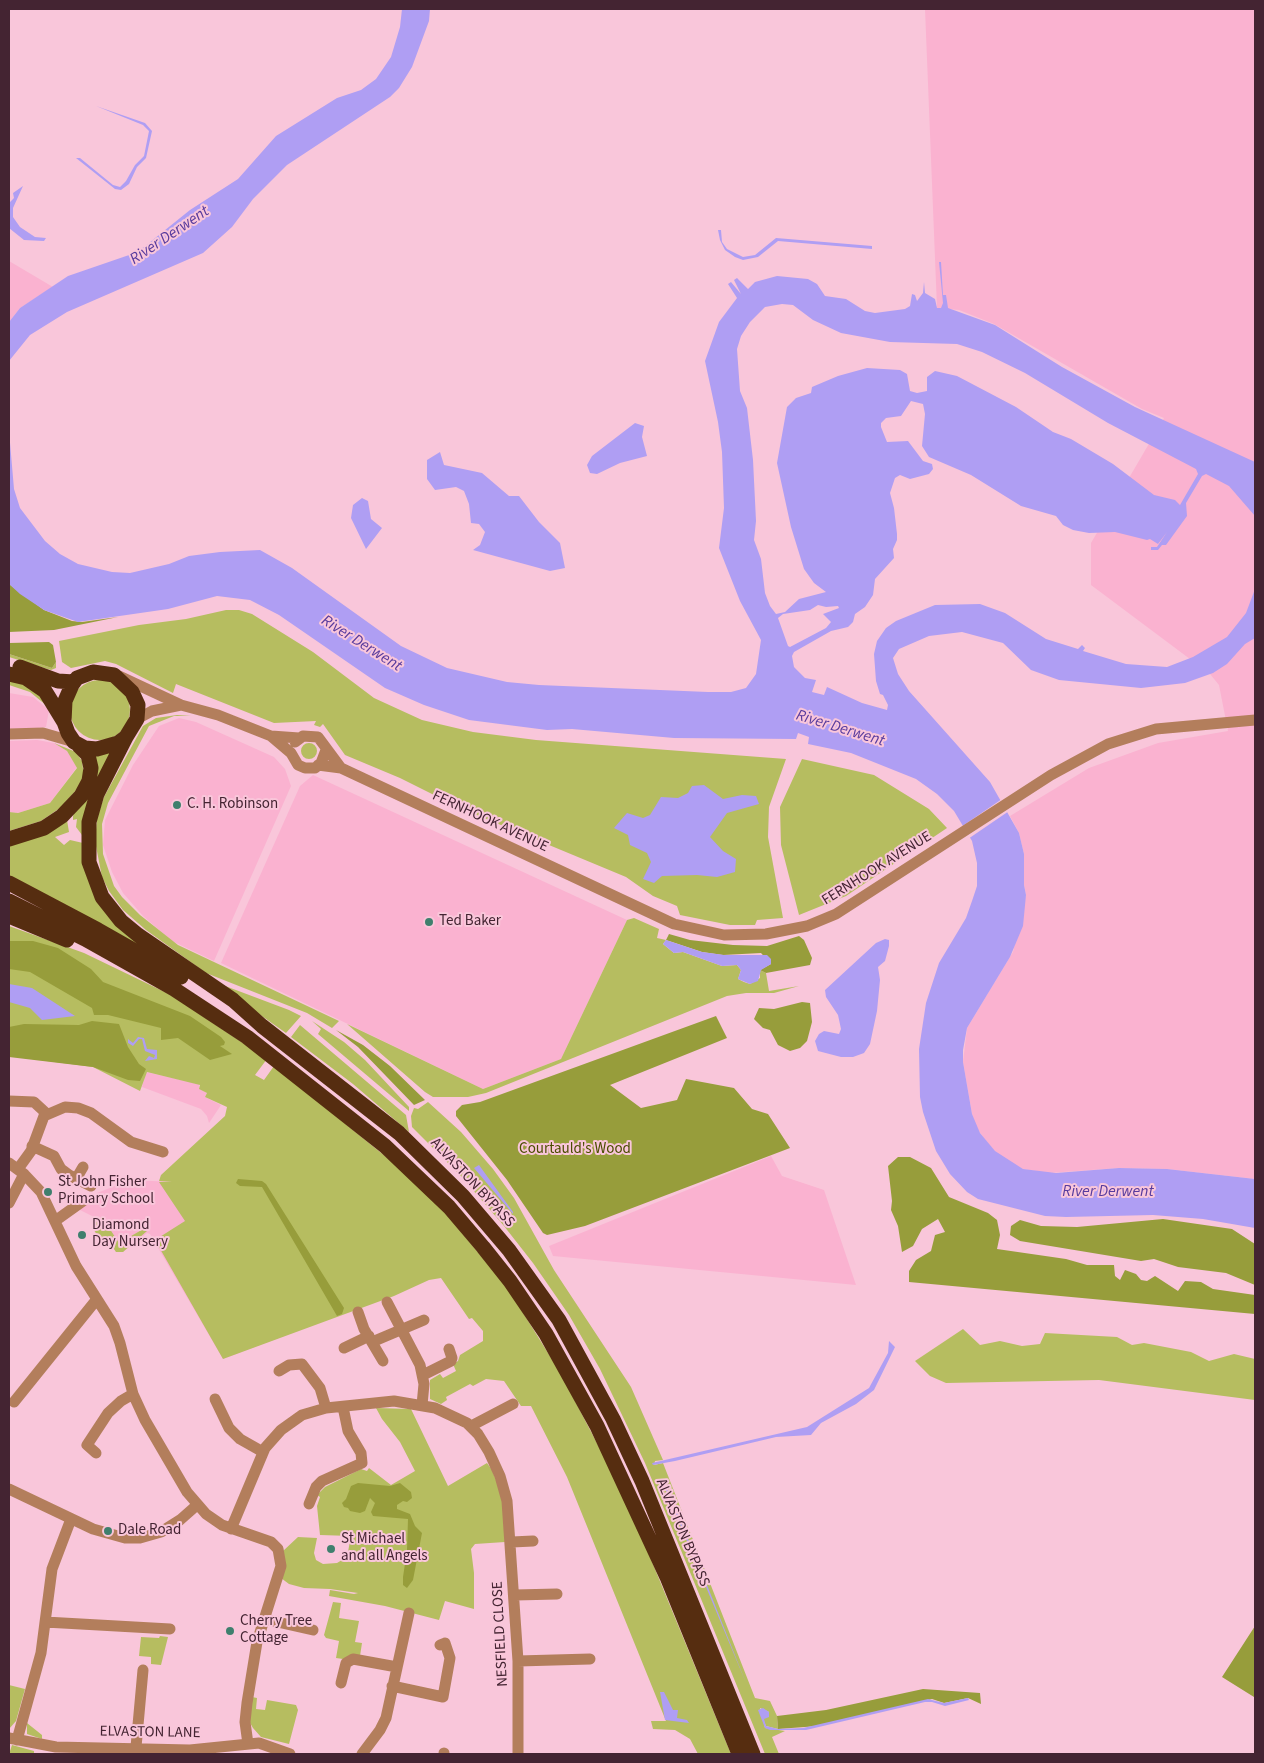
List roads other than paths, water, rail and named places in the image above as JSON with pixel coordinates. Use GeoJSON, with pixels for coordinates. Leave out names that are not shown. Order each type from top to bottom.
{"type":"FeatureCollection","features":[{"type":"Feature","properties":{"kind":"highway"},"geometry":{"type":"LineString","coordinates":[[9,664],[58,681],[74,682],[93,672],[114,675],[135,698],[138,705],[137,720],[126,737],[104,748],[91,749],[77,744]]}},
{"type":"Feature","properties":{"kind":"highway"},"geometry":{"type":"LineString","coordinates":[[9,674],[26,678],[45,691],[77,744],[88,755],[91,768],[89,781],[81,796],[62,816],[49,825],[26,835],[9,839]]}},
{"type":"Feature","properties":{"kind":"highway"},"geometry":{"type":"LineString","coordinates":[[64,723],[65,701],[74,682]]}},
{"type":"Feature","properties":{"kind":"highway","name":"ALVASTON BYPASS"},"geometry":{"type":"LineString","coordinates":[[126,737],[98,794],[89,822],[90,862],[98,889],[113,912],[138,935],[233,1000],[262,1026],[363,1103],[431,1163],[490,1226],[544,1298],[584,1363],[613,1419],[642,1481],[753,1754]]}},
{"type":"Feature","properties":{"kind":"highway"},"geometry":{"type":"LineString","coordinates":[[9,883],[106,934],[262,1026]]}},
{"type":"Feature","properties":{"kind":"highway"},"geometry":{"type":"LineString","coordinates":[[9,901],[142,971]]}},
{"type":"Feature","properties":{"kind":"highway"},"geometry":{"type":"LineString","coordinates":[[9,916],[142,971]]}},
{"type":"Feature","properties":{"kind":"highway","name":"ALVASTON BYPASS"},"geometry":{"type":"LineString","coordinates":[[142,971],[174,989],[247,1036],[385,1146],[448,1207],[510,1281],[567,1371],[626,1487],[667,1577],[739,1754]]}},
{"type":"Feature","properties":{"kind":"street","name":"FERNHOOK AVENUE"},"geometry":{"type":"LineString","coordinates":[[114,675],[182,705],[218,715],[271,736],[299,738],[308,735],[318,737],[341,768]]}},
{"type":"Feature","properties":{"kind":"street","name":"FERNHOOK AVENUE"},"geometry":{"type":"LineString","coordinates":[[137,720],[152,711],[182,705]]}},
{"type":"Feature","properties":{"kind":"street","name":"FERNHOOK AVENUE"},"geometry":{"type":"LineString","coordinates":[[271,736],[302,767],[310,769],[318,766],[341,768],[674,924],[724,935],[766,934],[807,926],[823,920],[858,901],[1076,760],[1127,737],[1170,726],[1255,720]]}},
{"type":"Feature","properties":{"kind":"street"},"geometry":{"type":"LineString","coordinates":[[43,733],[64,723]]}},
{"type":"Feature","properties":{"kind":"street"},"geometry":{"type":"LineString","coordinates":[[9,734],[43,733],[77,744]]}},
{"type":"Feature","properties":{"kind":"street"},"geometry":{"type":"LineString","coordinates":[[291,754],[294,743],[299,738]]}},
{"type":"Feature","properties":{"kind":"street"},"geometry":{"type":"LineString","coordinates":[[318,766],[325,757],[326,750]]}},
{"type":"Feature","properties":{"kind":"street"},"geometry":{"type":"LineString","coordinates":[[9,1101],[34,1102],[47,1114]]}},
{"type":"Feature","properties":{"kind":"street"},"geometry":{"type":"LineString","coordinates":[[9,1203],[17,1169],[32,1146],[38,1126],[47,1114],[65,1107],[78,1108],[97,1116],[146,1151],[163,1152]]}},
{"type":"Feature","properties":{"kind":"street"},"geometry":{"type":"LineString","coordinates":[[32,1146],[54,1156],[61,1169],[91,1186]]}},
{"type":"Feature","properties":{"kind":"street"},"geometry":{"type":"LineString","coordinates":[[76,1179],[83,1167]]}},
{"type":"Feature","properties":{"kind":"street"},"geometry":{"type":"LineString","coordinates":[[17,1169],[41,1192],[76,1266],[114,1326],[133,1394],[145,1420],[178,1479],[197,1505],[212,1519],[231,1529],[271,1542],[278,1549],[281,1566],[264,1619],[246,1703],[244,1722],[248,1744]]}},
{"type":"Feature","properties":{"kind":"street"},"geometry":{"type":"LineString","coordinates":[[55,1221],[83,1201]]}},
{"type":"Feature","properties":{"kind":"street"},"geometry":{"type":"LineString","coordinates":[[14,1402],[97,1299]]}},
{"type":"Feature","properties":{"kind":"street"},"geometry":{"type":"LineString","coordinates":[[388,1302],[407,1327],[423,1375],[422,1405]]}},
{"type":"Feature","properties":{"kind":"street"},"geometry":{"type":"LineString","coordinates":[[358,1312],[382,1361]]}},
{"type":"Feature","properties":{"kind":"street"},"geometry":{"type":"LineString","coordinates":[[344,1348],[424,1320]]}},
{"type":"Feature","properties":{"kind":"street"},"geometry":{"type":"LineString","coordinates":[[423,1375],[451,1361],[449,1349]]}},
{"type":"Feature","properties":{"kind":"street"},"geometry":{"type":"LineString","coordinates":[[279,1371],[289,1366],[302,1364],[320,1388],[326,1408]]}},
{"type":"Feature","properties":{"kind":"street"},"geometry":{"type":"LineString","coordinates":[[96,1453],[86,1445],[108,1413],[133,1394]]}},
{"type":"Feature","properties":{"kind":"street"},"geometry":{"type":"LineString","coordinates":[[215,1399],[229,1428],[240,1439],[263,1452]]}},
{"type":"Feature","properties":{"kind":"street"},"geometry":{"type":"LineString","coordinates":[[231,1529],[263,1452],[272,1438],[288,1424],[308,1413],[326,1408],[394,1401],[442,1410],[471,1426],[513,1404]]}},
{"type":"Feature","properties":{"kind":"street"},"geometry":{"type":"LineString","coordinates":[[309,1504],[316,1487],[322,1482],[366,1464],[348,1431],[342,1407]]}},
{"type":"Feature","properties":{"kind":"street","name":"NESFIELD CLOSE"},"geometry":{"type":"LineString","coordinates":[[471,1426],[485,1444],[498,1471],[506,1492],[509,1512],[518,1661],[518,1754]]}},
{"type":"Feature","properties":{"kind":"street"},"geometry":{"type":"LineString","coordinates":[[9,1489],[71,1519],[113,1536],[140,1538],[167,1529],[197,1505]]}},
{"type":"Feature","properties":{"kind":"street"},"geometry":{"type":"LineString","coordinates":[[13,1739],[41,1653],[52,1569],[71,1519]]}},
{"type":"Feature","properties":{"kind":"street"},"geometry":{"type":"LineString","coordinates":[[512,1542],[533,1541]]}},
{"type":"Feature","properties":{"kind":"street"},"geometry":{"type":"LineString","coordinates":[[515,1595],[550,1592]]}},
{"type":"Feature","properties":{"kind":"street"},"geometry":{"type":"LineString","coordinates":[[362,1754],[382,1726],[409,1613]]}},
{"type":"Feature","properties":{"kind":"street"},"geometry":{"type":"LineString","coordinates":[[264,1619],[307,1631]]}},
{"type":"Feature","properties":{"kind":"street"},"geometry":{"type":"LineString","coordinates":[[45,1622],[170,1629]]}},
{"type":"Feature","properties":{"kind":"street"},"geometry":{"type":"LineString","coordinates":[[392,1686],[449,1698],[450,1658],[445,1643],[440,1645]]}},
{"type":"Feature","properties":{"kind":"street"},"geometry":{"type":"LineString","coordinates":[[341,1683],[346,1663],[353,1658],[397,1667]]}},
{"type":"Feature","properties":{"kind":"street"},"geometry":{"type":"LineString","coordinates":[[518,1661],[590,1659]]}},
{"type":"Feature","properties":{"kind":"street"},"geometry":{"type":"LineString","coordinates":[[136,1747],[144,1670]]}},
{"type":"Feature","properties":{"kind":"street","name":"ELVASTON LANE"},"geometry":{"type":"LineString","coordinates":[[13,1739],[56,1747],[136,1747],[190,1752],[248,1744],[268,1745],[290,1754]]}},
{"type":"Feature","properties":{"kind":"water","name":"River Derwent"},"geometry":{"type":"Polygon","coordinates":[[[402,9],[430,9],[429,21],[412,67],[399,88],[390,97],[287,165],[253,199],[232,227],[203,253],[67,312],[30,335],[9,361],[9,322],[20,308],[68,276],[132,254],[144,247],[190,210],[238,179],[276,136],[337,98],[361,90],[376,79],[391,57],[400,27],[402,9]]]}},
{"type":"Feature","properties":{"kind":"water"},"geometry":{"type":"Polygon","coordinates":[[[96,106],[145,123],[152,131],[146,158],[137,167],[129,184],[121,190],[115,189],[76,158],[80,158],[113,185],[120,187],[126,181],[135,165],[144,156],[149,131],[143,125],[96,106]]]}},
{"type":"Feature","properties":{"kind":"water"},"geometry":{"type":"Polygon","coordinates":[[[23,186],[13,208],[13,217],[20,227],[35,237],[46,238],[44,241],[24,240],[9,228],[9,203],[14,198],[13,193],[23,186]]]}},
{"type":"Feature","properties":{"kind":"water"},"geometry":{"type":"Polygon","coordinates":[[[718,230],[721,230],[722,242],[727,249],[743,257],[755,255],[776,238],[872,246],[872,249],[778,241],[758,257],[743,260],[725,250],[720,240],[718,230]]]}},
{"type":"Feature","properties":{"kind":"water","name":"River Derwent"},"geometry":{"type":"Polygon","coordinates":[[[939,262],[941,262],[943,295],[946,295],[948,308],[995,325],[1062,367],[1135,407],[1255,462],[1255,516],[1229,486],[1206,474],[1202,476],[1186,503],[1187,516],[1166,545],[1162,545],[1158,550],[1151,550],[1151,547],[1157,547],[1167,532],[1158,544],[1150,539],[1147,540],[1115,532],[1089,533],[1073,530],[1063,525],[1056,516],[1021,506],[971,475],[929,457],[922,446],[925,414],[923,404],[911,401],[901,416],[886,418],[881,423],[881,427],[887,442],[908,441],[923,461],[932,464],[933,469],[929,474],[910,479],[900,475],[895,478],[890,493],[897,534],[897,540],[893,549],[894,558],[875,579],[873,595],[865,607],[855,614],[853,622],[848,627],[831,631],[794,652],[792,656],[794,667],[805,678],[816,680],[812,692],[824,695],[827,687],[862,703],[887,710],[888,705],[883,695],[880,694],[876,681],[874,654],[877,641],[886,628],[896,621],[935,605],[980,604],[1005,613],[1046,639],[1078,649],[1082,645],[1085,648],[1083,651],[1126,664],[1167,667],[1193,657],[1227,637],[1246,613],[1255,589],[1255,638],[1245,644],[1227,664],[1213,673],[1185,683],[1141,688],[1059,680],[1031,670],[1003,643],[962,632],[929,636],[899,649],[893,658],[898,674],[909,691],[990,782],[1019,833],[1024,854],[1024,885],[1026,895],[1023,926],[1010,957],[967,1028],[963,1050],[963,1062],[972,1114],[980,1133],[995,1151],[1023,1169],[1056,1173],[1119,1168],[1167,1169],[1255,1179],[1255,1228],[1203,1219],[1153,1215],[1045,1216],[978,1199],[967,1192],[950,1174],[936,1151],[923,1112],[920,1097],[919,1049],[926,1003],[939,963],[966,918],[977,886],[977,863],[972,841],[954,811],[937,794],[916,779],[851,753],[808,744],[809,737],[798,733],[796,739],[674,738],[572,729],[547,730],[469,720],[424,705],[385,688],[279,615],[250,600],[217,596],[168,609],[78,622],[44,610],[9,584],[9,431],[14,489],[20,508],[45,541],[60,554],[78,564],[112,572],[130,573],[169,564],[189,556],[260,550],[292,568],[401,646],[447,668],[507,682],[539,685],[708,692],[731,692],[746,688],[756,674],[761,640],[740,601],[719,548],[724,508],[722,452],[718,422],[705,361],[719,322],[737,298],[728,284],[731,282],[741,294],[734,280],[737,278],[748,289],[755,282],[777,276],[808,279],[817,284],[825,296],[846,299],[865,311],[875,313],[905,309],[910,306],[912,294],[915,295],[917,301],[923,293],[924,282],[925,293],[935,299],[937,308],[941,308],[943,303],[939,262]],[[782,304],[765,307],[750,322],[741,336],[737,349],[740,391],[747,408],[753,460],[756,521],[754,540],[761,559],[765,593],[770,606],[776,614],[785,612],[799,599],[826,592],[814,583],[804,569],[791,527],[777,463],[787,407],[796,398],[811,393],[812,387],[838,376],[867,368],[900,370],[907,374],[910,391],[917,393],[927,391],[927,377],[935,371],[957,376],[1016,407],[1053,432],[1071,439],[1113,464],[1154,495],[1175,500],[1180,505],[1198,474],[1196,469],[1108,423],[1025,373],[982,352],[957,344],[890,342],[841,333],[813,320],[793,305],[782,304]],[[818,605],[810,610],[783,614],[778,618],[788,646],[790,647],[826,628],[831,622],[823,614],[839,608],[838,606],[826,607],[818,605]]]}},
{"type":"Feature","properties":{"kind":"water"},"geometry":{"type":"Polygon","coordinates":[[[635,423],[644,426],[642,437],[647,456],[620,463],[597,474],[590,473],[587,465],[592,456],[635,423]]]}},
{"type":"Feature","properties":{"kind":"water"},"geometry":{"type":"Polygon","coordinates":[[[440,452],[444,465],[482,473],[509,496],[519,496],[539,522],[560,543],[565,568],[550,571],[473,550],[480,545],[485,532],[479,524],[471,523],[469,504],[464,491],[456,487],[435,490],[427,479],[427,460],[440,452]]]}},
{"type":"Feature","properties":{"kind":"water"},"geometry":{"type":"Polygon","coordinates":[[[362,498],[368,501],[371,519],[382,528],[366,549],[351,518],[353,505],[362,498]]]}},
{"type":"Feature","properties":{"kind":"water"},"geometry":{"type":"Polygon","coordinates":[[[704,785],[723,799],[742,795],[756,796],[759,804],[727,813],[710,837],[723,851],[736,859],[735,872],[717,877],[697,875],[662,876],[654,883],[643,879],[651,862],[647,853],[630,845],[628,835],[614,828],[627,813],[643,818],[650,815],[661,797],[678,798],[688,793],[692,786],[704,785]]]}},
{"type":"Feature","properties":{"kind":"water"},"geometry":{"type":"Polygon","coordinates":[[[885,939],[889,940],[889,946],[885,961],[878,967],[880,980],[877,1011],[870,1044],[864,1053],[853,1057],[841,1057],[818,1051],[815,1041],[819,1034],[824,1031],[839,1034],[841,1029],[838,1015],[826,997],[825,990],[876,943],[885,939]]]}},
{"type":"Feature","properties":{"kind":"water"},"geometry":{"type":"Polygon","coordinates":[[[666,940],[702,952],[724,955],[767,955],[771,959],[771,964],[761,970],[758,981],[750,984],[738,979],[741,970],[737,965],[722,966],[683,952],[674,953],[663,944],[666,940]]]}},
{"type":"Feature","properties":{"kind":"water"},"geometry":{"type":"Polygon","coordinates":[[[9,984],[32,988],[75,1016],[42,1020],[30,1008],[9,1002],[9,984]]]}},
{"type":"Feature","properties":{"kind":"water"},"geometry":{"type":"Polygon","coordinates":[[[138,1037],[144,1038],[147,1049],[157,1050],[157,1059],[145,1061],[149,1056],[154,1058],[155,1055],[145,1051],[142,1039],[139,1039],[133,1046],[128,1043],[128,1039],[133,1043],[138,1037]]]}},
{"type":"Feature","properties":{"kind":"water"},"geometry":{"type":"Polygon","coordinates":[[[479,1165],[513,1212],[513,1214],[474,1168],[479,1165]]]}},
{"type":"Feature","properties":{"kind":"water"},"geometry":{"type":"Polygon","coordinates":[[[889,1341],[895,1347],[874,1390],[856,1404],[821,1423],[811,1435],[776,1437],[653,1465],[652,1463],[807,1427],[869,1388],[888,1353],[889,1341]]]}},
{"type":"Feature","properties":{"kind":"water"},"geometry":{"type":"Polygon","coordinates":[[[665,1483],[705,1580],[746,1683],[664,1486],[665,1483]]]}},
{"type":"Feature","properties":{"kind":"water"},"geometry":{"type":"Polygon","coordinates":[[[660,1692],[664,1692],[673,1710],[678,1710],[677,1718],[687,1720],[689,1723],[665,1720],[660,1692]]]}},
{"type":"Feature","properties":{"kind":"water"},"geometry":{"type":"Polygon","coordinates":[[[968,1698],[969,1700],[945,1706],[925,1702],[806,1730],[770,1730],[765,1728],[758,1710],[763,1708],[769,1712],[769,1717],[764,1719],[766,1726],[778,1729],[803,1728],[928,1699],[944,1703],[968,1698]]]}},
{"type":"Feature","properties":{"kind":"place","name":"C. H. Robinson"},"geometry":{"type":"Point","coordinates":[177,805]}},
{"type":"Feature","properties":{"kind":"place","name":"Ted Baker"},"geometry":{"type":"Point","coordinates":[429,922]}},
{"type":"Feature","properties":{"kind":"place","name":"St John Fisher Primary School"},"geometry":{"type":"Point","coordinates":[48,1192]}},
{"type":"Feature","properties":{"kind":"place","name":"Diamond Day Nursery"},"geometry":{"type":"Point","coordinates":[82,1235]}},
{"type":"Feature","properties":{"kind":"place","name":"Dale Road"},"geometry":{"type":"Point","coordinates":[108,1531]}},
{"type":"Feature","properties":{"kind":"place","name":"St Michael and all Angels"},"geometry":{"type":"Point","coordinates":[331,1549]}},
{"type":"Feature","properties":{"kind":"place","name":"Cherry Tree Cottage"},"geometry":{"type":"Point","coordinates":[230,1631]}},
{"type":"Feature","properties":{"kind":"park label","name":"Courtauld's Wood"},"geometry":{"type":"Point","coordinates":[575,1150]}}]}
